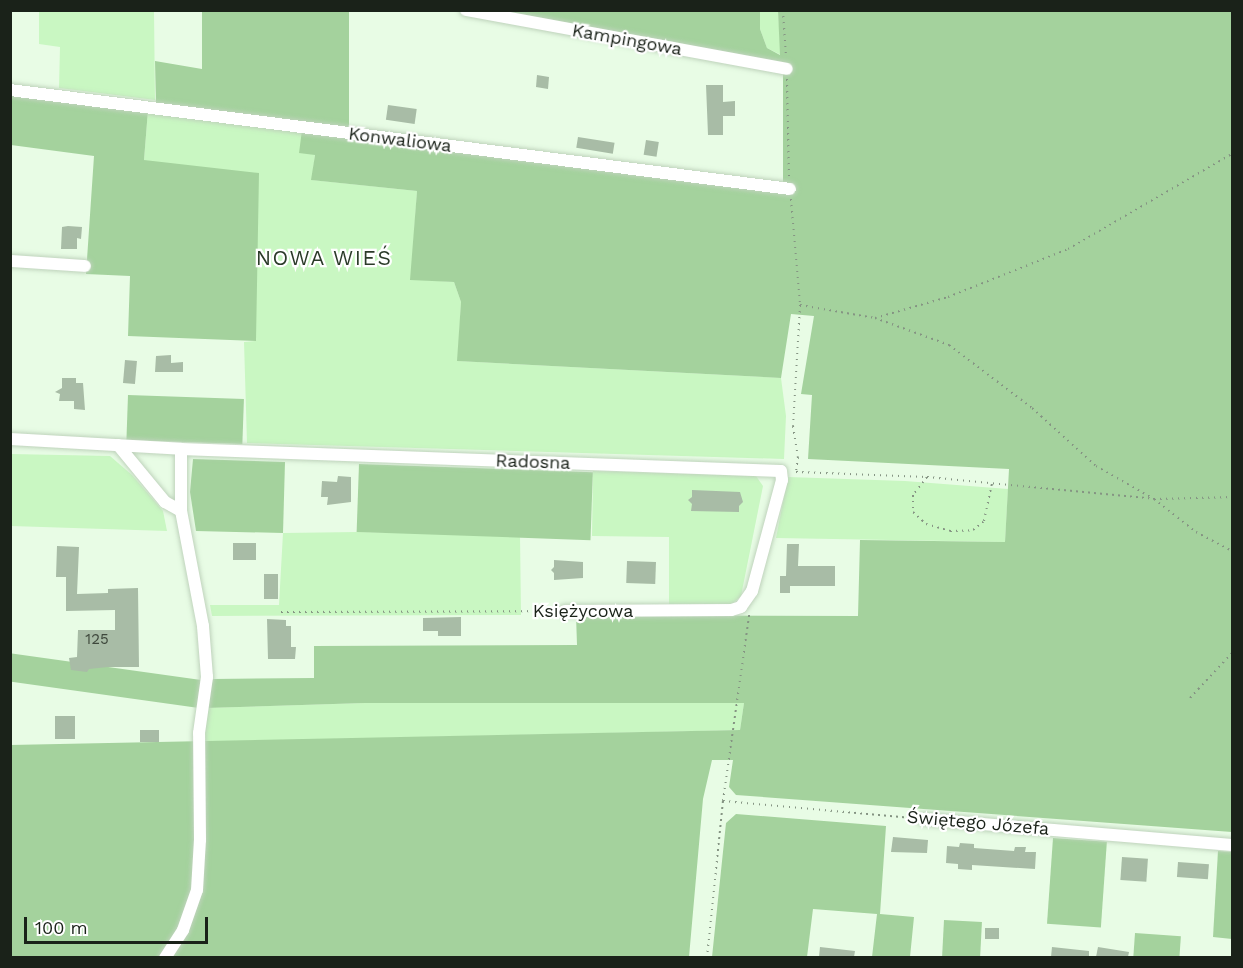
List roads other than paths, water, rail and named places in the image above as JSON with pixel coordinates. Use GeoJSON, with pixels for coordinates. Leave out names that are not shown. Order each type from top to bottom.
{"type":"FeatureCollection","features":[{"type":"Feature","properties":{"kind":"street","name":"Kampingowa"},"geometry":{"type":"LineString","coordinates":[[466,10],[787,69]]}},
{"type":"Feature","properties":{"kind":"street","name":"Konwaliowa"},"geometry":{"type":"LineString","coordinates":[[10,90],[790,189]]}},
{"type":"Feature","properties":{"kind":"street"},"geometry":{"type":"LineString","coordinates":[[10,261],[85,266]]}},
{"type":"Feature","properties":{"kind":"street","name":"Radosna"},"geometry":{"type":"LineString","coordinates":[[10,439],[181,449],[781,471]]}},
{"type":"Feature","properties":{"kind":"street"},"geometry":{"type":"LineString","coordinates":[[118,445],[165,501],[181,511]]}},
{"type":"Feature","properties":{"kind":"street"},"geometry":{"type":"LineString","coordinates":[[165,957],[183,930],[197,890],[200,840],[199,733],[207,677],[203,627],[181,511],[181,449]]}},
{"type":"Feature","properties":{"kind":"street","name":"Księżycowa"},"geometry":{"type":"LineString","coordinates":[[564,611],[731,610],[741,607],[752,591],[782,480],[781,471]]}},
{"type":"Feature","properties":{"kind":"street","name":"Świętego Józefa"},"geometry":{"type":"LineString","coordinates":[[923,819],[1233,845]]}},
{"type":"Feature","properties":{"kind":"district","name":"NOWA WIEŚ"},"geometry":{"type":"Point","coordinates":[324,258]}}]}
